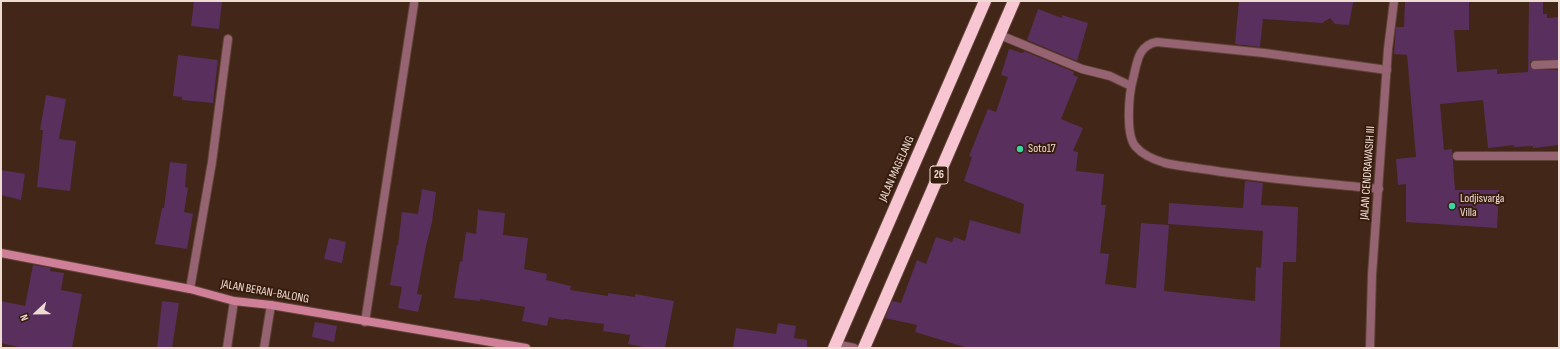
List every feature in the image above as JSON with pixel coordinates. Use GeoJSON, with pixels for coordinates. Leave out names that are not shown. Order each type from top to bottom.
{"type":"FeatureCollection","features":[{"type":"Feature","properties":{"kind":"highway","name":"JALAN MAGELANG"},"geometry":{"type":"LineString","coordinates":[[834,346],[985,1]]}},
{"type":"Feature","properties":{"kind":"highway","name":"26"},"geometry":{"type":"LineString","coordinates":[[864,348],[1014,1]]}},
{"type":"Feature","properties":{"kind":"main road","name":"JALAN BERAN-BALONG"},"geometry":{"type":"LineString","coordinates":[[1,253],[190,289],[234,301],[271,305],[526,348]]}},
{"type":"Feature","properties":{"kind":"street","name":"JALAN CENDRAWASIH III"},"geometry":{"type":"LineString","coordinates":[[1370,348],[1372,275],[1387,70],[1394,1]]}},
{"type":"Feature","properties":{"kind":"street"},"geometry":{"type":"LineString","coordinates":[[365,322],[414,4]]}},
{"type":"Feature","properties":{"kind":"street"},"geometry":{"type":"LineString","coordinates":[[1000,35],[1082,69],[1110,76],[1131,86]]}},
{"type":"Feature","properties":{"kind":"street"},"geometry":{"type":"LineString","coordinates":[[190,289],[212,162],[228,39]]}},
{"type":"Feature","properties":{"kind":"street"},"geometry":{"type":"LineString","coordinates":[[1378,189],[1234,174],[1164,163],[1143,153],[1134,146],[1130,135],[1129,126],[1131,86],[1140,52],[1151,43],[1157,42],[1264,53],[1387,70]]}},
{"type":"Feature","properties":{"kind":"street"},"geometry":{"type":"LineString","coordinates":[[1535,64],[1559,64]]}},
{"type":"Feature","properties":{"kind":"street"},"geometry":{"type":"LineString","coordinates":[[1457,156],[1559,156]]}},
{"type":"Feature","properties":{"kind":"street"},"geometry":{"type":"LineString","coordinates":[[227,348],[234,301]]}},
{"type":"Feature","properties":{"kind":"street"},"geometry":{"type":"LineString","coordinates":[[264,348],[271,305]]}},
{"type":"Feature","properties":{"kind":"street"},"geometry":{"type":"LineString","coordinates":[[834,346],[854,348]]}},
{"type":"Feature","properties":{"kind":"building"},"geometry":{"type":"Polygon","coordinates":[[[194,1],[222,1],[219,29],[191,26],[194,1]]]}},
{"type":"Feature","properties":{"kind":"building"},"geometry":{"type":"Polygon","coordinates":[[[1239,1],[1356,1],[1353,3],[1349,25],[1335,24],[1330,18],[1322,23],[1263,19],[1260,47],[1235,44],[1239,1]]]}},
{"type":"Feature","properties":{"kind":"building"},"geometry":{"type":"Polygon","coordinates":[[[1405,1],[1469,1],[1469,30],[1454,30],[1457,72],[1497,69],[1497,74],[1528,72],[1529,1],[1543,1],[1543,14],[1547,14],[1547,18],[1559,17],[1559,59],[1534,60],[1530,62],[1530,65],[1531,68],[1535,70],[1559,70],[1559,145],[1533,148],[1533,146],[1514,147],[1514,145],[1488,148],[1483,100],[1440,104],[1444,150],[1452,149],[1455,190],[1499,190],[1497,228],[1406,222],[1406,184],[1398,185],[1396,159],[1416,157],[1407,55],[1394,54],[1396,27],[1404,27],[1405,1]]]}},
{"type":"Feature","properties":{"kind":"building"},"geometry":{"type":"Polygon","coordinates":[[[1038,9],[1062,18],[1062,15],[1088,23],[1077,61],[1027,40],[1038,9]]]}},
{"type":"Feature","properties":{"kind":"building"},"geometry":{"type":"Polygon","coordinates":[[[1009,49],[1023,53],[1024,51],[1074,72],[1073,75],[1078,77],[1061,119],[1083,128],[1073,151],[1078,152],[1076,171],[1104,174],[1101,205],[1106,205],[1100,253],[1109,254],[1105,284],[1136,288],[1141,223],[1169,225],[1164,291],[1255,301],[1256,267],[1261,268],[1263,231],[1168,224],[1169,203],[1243,208],[1245,181],[1263,183],[1261,205],[1298,207],[1296,262],[1283,262],[1280,348],[968,348],[915,332],[917,325],[885,318],[892,301],[901,303],[917,260],[926,264],[936,237],[952,242],[954,237],[965,241],[970,220],[1020,234],[1024,204],[964,181],[972,157],[969,156],[988,109],[996,112],[1008,77],[1001,75],[1009,49]]]}},
{"type":"Feature","properties":{"kind":"building"},"geometry":{"type":"Polygon","coordinates":[[[178,55],[218,60],[213,103],[182,100],[182,97],[173,96],[178,55]]]}},
{"type":"Feature","properties":{"kind":"building"},"geometry":{"type":"Polygon","coordinates":[[[46,95],[66,99],[59,139],[76,141],[70,191],[37,187],[43,130],[40,130],[46,95]]]}},
{"type":"Feature","properties":{"kind":"building"},"geometry":{"type":"Polygon","coordinates":[[[170,162],[187,164],[185,187],[188,188],[184,212],[193,214],[187,249],[155,244],[162,208],[164,208],[170,162]]]}},
{"type":"Feature","properties":{"kind":"building"},"geometry":{"type":"Polygon","coordinates":[[[1,170],[25,174],[21,200],[1,195],[1,170]]]}},
{"type":"Feature","properties":{"kind":"building"},"geometry":{"type":"Polygon","coordinates":[[[422,189],[436,192],[432,222],[417,294],[422,295],[418,312],[398,308],[402,287],[390,285],[398,245],[402,212],[418,214],[422,189]]]}},
{"type":"Feature","properties":{"kind":"building"},"geometry":{"type":"Polygon","coordinates":[[[478,210],[505,213],[503,235],[528,238],[524,269],[547,274],[546,280],[571,286],[570,290],[608,296],[608,293],[635,297],[635,294],[674,301],[665,348],[648,348],[628,344],[630,335],[603,331],[604,324],[563,320],[549,317],[547,326],[522,321],[525,307],[480,299],[480,301],[454,298],[460,261],[462,262],[466,232],[476,234],[478,210]]]}},
{"type":"Feature","properties":{"kind":"building"},"geometry":{"type":"Polygon","coordinates":[[[329,238],[346,242],[342,263],[324,259],[329,238]]]}},
{"type":"Feature","properties":{"kind":"building"},"geometry":{"type":"Polygon","coordinates":[[[33,265],[51,268],[50,271],[64,273],[61,290],[82,294],[72,348],[23,348],[1,343],[1,301],[25,306],[33,265]]]}},
{"type":"Feature","properties":{"kind":"building"},"geometry":{"type":"Polygon","coordinates":[[[162,301],[179,303],[172,348],[157,348],[162,301]]]}},
{"type":"Feature","properties":{"kind":"building"},"geometry":{"type":"Polygon","coordinates":[[[315,322],[337,326],[334,342],[312,337],[315,322]]]}},
{"type":"Feature","properties":{"kind":"building"},"geometry":{"type":"Polygon","coordinates":[[[778,323],[796,326],[794,338],[807,340],[807,348],[733,348],[736,328],[776,334],[778,323]]]}},
{"type":"Feature","properties":{"kind":"place","name":"Soto17"},"geometry":{"type":"Point","coordinates":[1020,149]}},
{"type":"Feature","properties":{"kind":"place","name":"Lodjisvarga Villa"},"geometry":{"type":"Point","coordinates":[1452,206]}}]}
